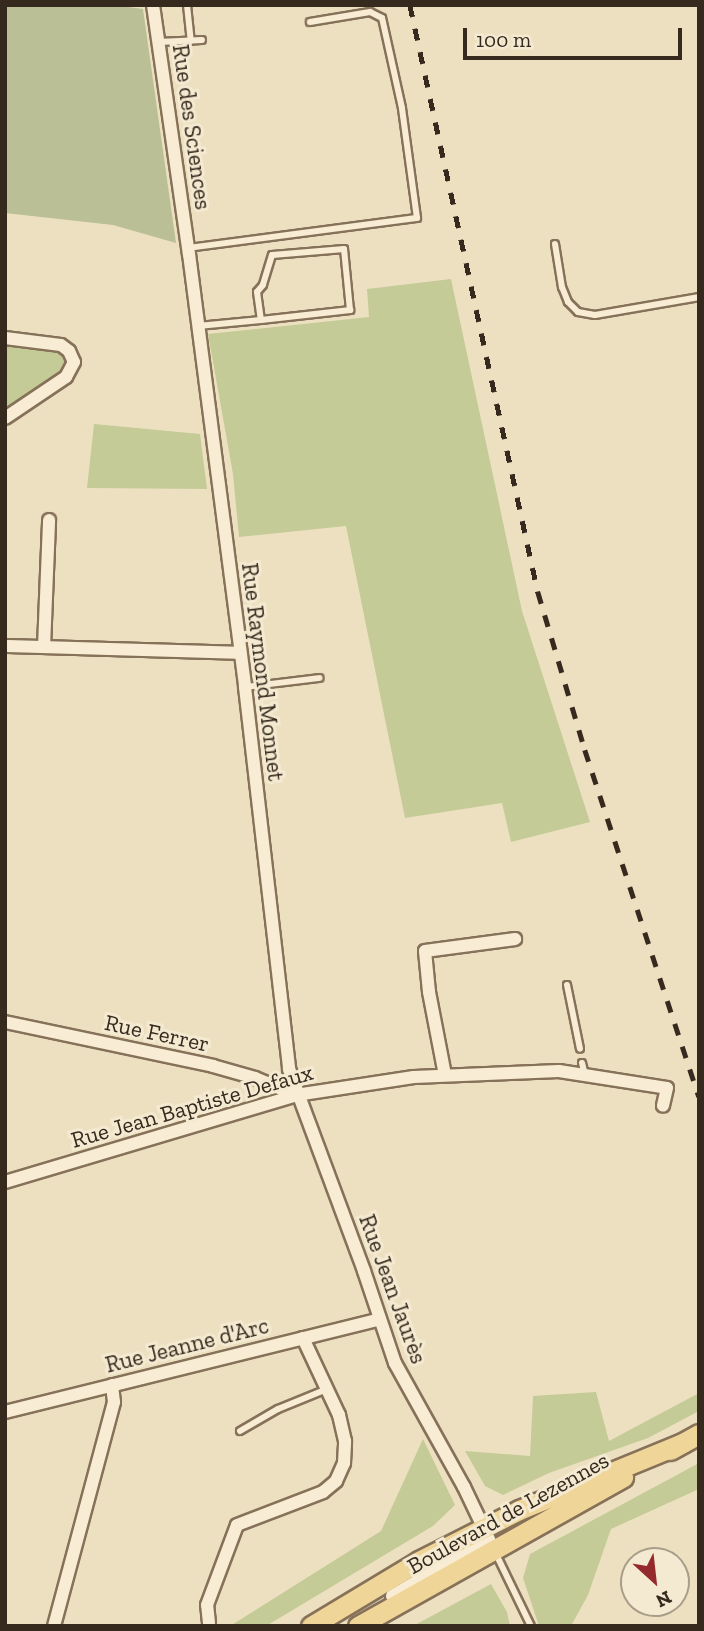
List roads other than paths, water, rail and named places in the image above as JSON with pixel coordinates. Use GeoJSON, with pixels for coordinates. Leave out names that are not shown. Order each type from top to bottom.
{"type":"FeatureCollection","features":[{"type":"Feature","properties":{"kind":"main road","name":"Boulevard de Lezennes"},"geometry":{"type":"LineString","coordinates":[[311,1626],[343,1617],[412,1564],[484,1528],[563,1490],[690,1439]]}},
{"type":"Feature","properties":{"kind":"main road","name":"Boulevard de Lezennes"},"geometry":{"type":"LineString","coordinates":[[358,1626],[690,1439]]}},
{"type":"Feature","properties":{"kind":"street","name":"Rue des Sciences"},"geometry":{"type":"LineString","coordinates":[[153,5],[189,251]]}},
{"type":"Feature","properties":{"kind":"street","name":"Rue Raymond Monnet"},"geometry":{"type":"LineString","coordinates":[[189,251],[245,687],[289,1069],[296,1095]]}},
{"type":"Feature","properties":{"kind":"street"},"geometry":{"type":"LineString","coordinates":[[5,338],[61,345],[69,351],[74,362],[66,377],[5,418]]}},
{"type":"Feature","properties":{"kind":"street"},"geometry":{"type":"LineString","coordinates":[[44,647],[49,520]]}},
{"type":"Feature","properties":{"kind":"street"},"geometry":{"type":"LineString","coordinates":[[5,646],[239,653]]}},
{"type":"Feature","properties":{"kind":"street"},"geometry":{"type":"LineString","coordinates":[[445,1075],[429,992],[425,951],[515,940]]}},
{"type":"Feature","properties":{"kind":"street","name":"Rue Ferrer"},"geometry":{"type":"LineString","coordinates":[[5,1022],[213,1066],[255,1078],[296,1095]]}},
{"type":"Feature","properties":{"kind":"street","name":"Rue Jean Baptiste Defaux"},"geometry":{"type":"LineString","coordinates":[[5,1182],[296,1095],[381,1081],[445,1075],[583,1069],[667,1088],[663,1107]]}},
{"type":"Feature","properties":{"kind":"street","name":"Rue Jean Jaurès"},"geometry":{"type":"LineString","coordinates":[[296,1095],[399,1372],[494,1550]]}},
{"type":"Feature","properties":{"kind":"street","name":"Rue Jeanne d'Arc"},"geometry":{"type":"LineString","coordinates":[[5,1412],[380,1318]]}},
{"type":"Feature","properties":{"kind":"street"},"geometry":{"type":"LineString","coordinates":[[209,1623],[207,1605],[237,1525],[316,1495],[330,1487],[340,1472],[345,1441],[340,1415],[303,1338]]}},
{"type":"Feature","properties":{"kind":"street"},"geometry":{"type":"LineString","coordinates":[[54,1626],[114,1402],[112,1385]]}},
{"type":"Feature","properties":{"kind":"lane"},"geometry":{"type":"LineString","coordinates":[[187,5],[191,41]]}},
{"type":"Feature","properties":{"kind":"lane"},"geometry":{"type":"LineString","coordinates":[[189,251],[417,218],[402,108],[382,18],[370,12],[310,22]]}},
{"type":"Feature","properties":{"kind":"lane"},"geometry":{"type":"LineString","coordinates":[[158,42],[202,40]]}},
{"type":"Feature","properties":{"kind":"lane"},"geometry":{"type":"LineString","coordinates":[[555,244],[562,288],[568,302],[578,312],[595,315],[699,297]]}},
{"type":"Feature","properties":{"kind":"lane"},"geometry":{"type":"LineString","coordinates":[[198,326],[261,320],[350,310],[344,249],[272,255],[263,285],[257,292],[261,320]]}},
{"type":"Feature","properties":{"kind":"lane"},"geometry":{"type":"LineString","coordinates":[[245,687],[319,678]]}},
{"type":"Feature","properties":{"kind":"lane"},"geometry":{"type":"LineString","coordinates":[[567,985],[579,1049]]}},
{"type":"Feature","properties":{"kind":"lane"},"geometry":{"type":"LineString","coordinates":[[240,1431],[285,1406],[328,1388]]}},
{"type":"Feature","properties":{"kind":"lane"},"geometry":{"type":"LineString","coordinates":[[494,1550],[531,1626]]}},
{"type":"Feature","properties":{"kind":"railway"},"geometry":{"type":"LineString","coordinates":[[410,5],[538,592],[585,750],[699,1097]]}}]}
